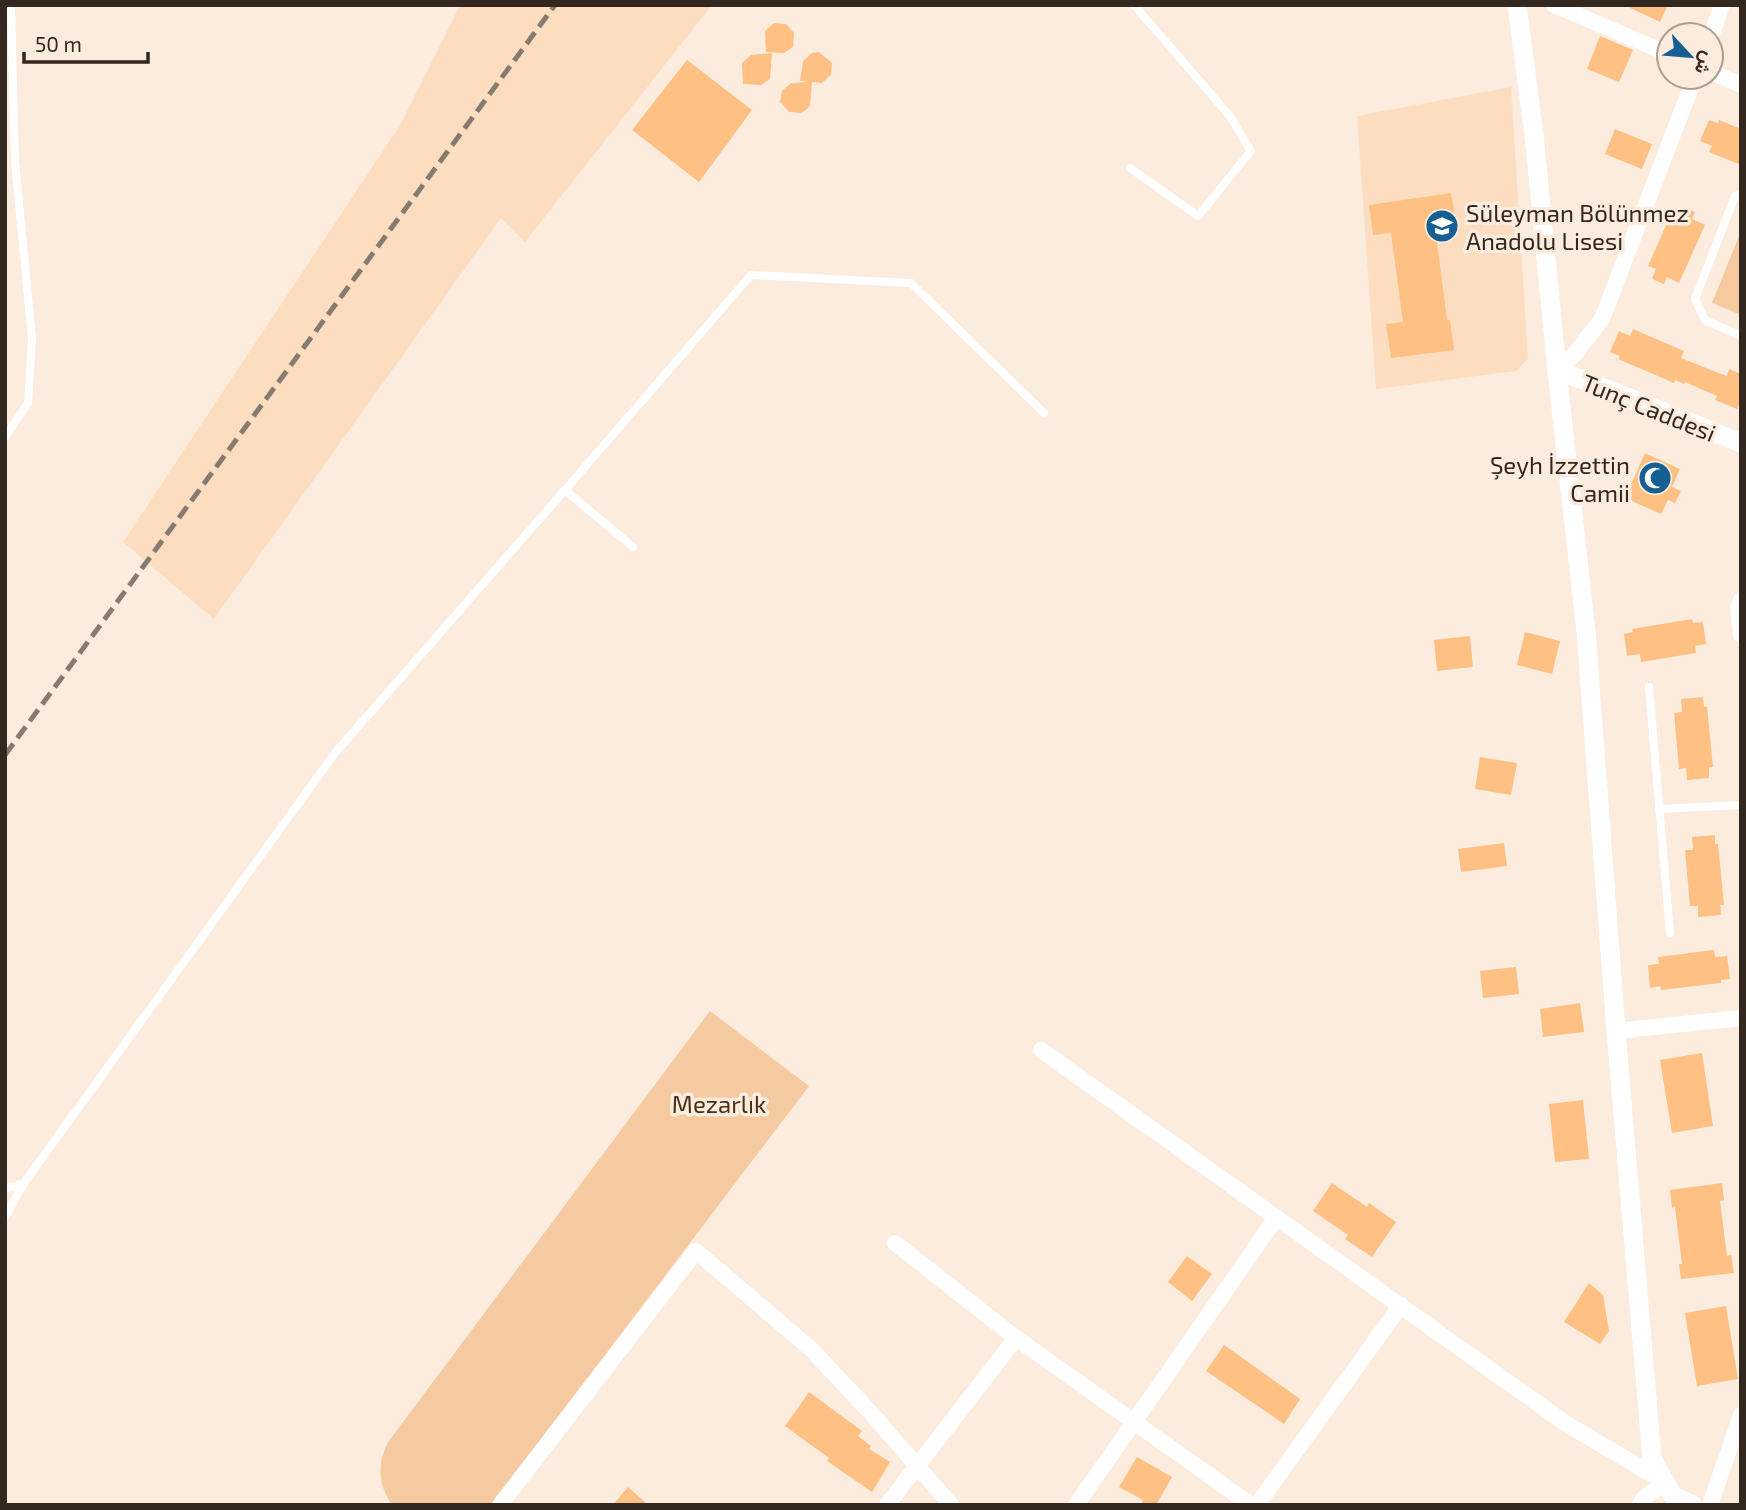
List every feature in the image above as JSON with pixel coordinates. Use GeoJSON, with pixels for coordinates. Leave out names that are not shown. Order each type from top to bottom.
{"type":"FeatureCollection","features":[{"type":"Feature","properties":{"kind":"street"},"geometry":{"type":"LineString","coordinates":[[1517,5],[1534,135],[1586,632],[1652,1459],[1673,1496],[1693,1505]]}},
{"type":"Feature","properties":{"kind":"street"},"geometry":{"type":"LineString","coordinates":[[1554,5],[1655,48]]}},
{"type":"Feature","properties":{"kind":"street"},"geometry":{"type":"LineString","coordinates":[[1557,371],[1574,355],[1602,319],[1690,91]]}},
{"type":"Feature","properties":{"kind":"street","name":"Tunç Caddesi"},"geometry":{"type":"LineString","coordinates":[[1557,371],[1741,443]]}},
{"type":"Feature","properties":{"kind":"street"},"geometry":{"type":"LineString","coordinates":[[1741,600],[1738,608],[1741,635]]}},
{"type":"Feature","properties":{"kind":"street"},"geometry":{"type":"LineString","coordinates":[[1616,1031],[1741,1018]]}},
{"type":"Feature","properties":{"kind":"street"},"geometry":{"type":"LineString","coordinates":[[1041,1050],[1568,1425],[1665,1482]]}},
{"type":"Feature","properties":{"kind":"street"},"geometry":{"type":"LineString","coordinates":[[1076,1505],[1276,1218]]}},
{"type":"Feature","properties":{"kind":"street"},"geometry":{"type":"LineString","coordinates":[[895,1243],[1016,1338],[1251,1505]]}},
{"type":"Feature","properties":{"kind":"street"},"geometry":{"type":"LineString","coordinates":[[500,1505],[696,1251],[812,1350],[918,1465],[951,1505]]}},
{"type":"Feature","properties":{"kind":"street"},"geometry":{"type":"LineString","coordinates":[[1257,1505],[1401,1305]]}},
{"type":"Feature","properties":{"kind":"street"},"geometry":{"type":"LineString","coordinates":[[887,1505],[1016,1338]]}},
{"type":"Feature","properties":{"kind":"street"},"geometry":{"type":"LineString","coordinates":[[1710,1505],[1741,1415]]}},
{"type":"Feature","properties":{"kind":"street"},"geometry":{"type":"LineString","coordinates":[[1640,1505],[1644,1498],[1665,1482]]}},
{"type":"Feature","properties":{"kind":"lane"},"geometry":{"type":"LineString","coordinates":[[5,437],[28,403],[32,339],[15,161],[11,5]]}},
{"type":"Feature","properties":{"kind":"lane"},"geometry":{"type":"LineString","coordinates":[[1130,168],[1198,216],[1251,151],[1229,115],[1134,5]]}},
{"type":"Feature","properties":{"kind":"lane"},"geometry":{"type":"LineString","coordinates":[[1741,195],[1735,196],[1695,299],[1705,320],[1741,336]]}},
{"type":"Feature","properties":{"kind":"lane"},"geometry":{"type":"LineString","coordinates":[[5,1217],[24,1183],[335,753],[751,275],[911,283],[1044,413]]}},
{"type":"Feature","properties":{"kind":"lane"},"geometry":{"type":"LineString","coordinates":[[565,490],[633,547]]}},
{"type":"Feature","properties":{"kind":"lane"},"geometry":{"type":"LineString","coordinates":[[1649,687],[1670,933]]}},
{"type":"Feature","properties":{"kind":"lane"},"geometry":{"type":"LineString","coordinates":[[1659,809],[1741,806]]}},
{"type":"Feature","properties":{"kind":"lane"},"geometry":{"type":"LineString","coordinates":[[5,1189],[24,1183]]}},
{"type":"Feature","properties":{"kind":"shaded area"},"geometry":{"type":"Polygon","coordinates":[[[460,5],[712,5],[525,242],[501,218],[214,619],[123,542],[399,127],[460,5]]]}},
{"type":"Feature","properties":{"kind":"shaded area","name":"Süleyman Bölünmez Anadolu Lisesi"},"geometry":{"type":"Polygon","coordinates":[[[1511,87],[1528,359],[1516,371],[1376,389],[1357,116],[1511,87]]]}},
{"type":"Feature","properties":{"kind":"green space"},"geometry":{"type":"Polygon","coordinates":[[[1741,231],[1741,315],[1712,303],[1741,231]]]}},
{"type":"Feature","properties":{"kind":"green space","name":"Mezarlık"},"geometry":{"type":"Polygon","coordinates":[[[710,1011],[809,1086],[491,1505],[392,1505],[384,1490],[381,1474],[382,1459],[388,1442],[710,1011]]]}},
{"type":"Feature","properties":{"kind":"building"},"geometry":{"type":"Polygon","coordinates":[[[1624,5],[1668,5],[1660,21],[1624,5]]]}},
{"type":"Feature","properties":{"kind":"building"},"geometry":{"type":"Polygon","coordinates":[[[774,23],[786,24],[794,33],[793,47],[784,53],[766,52],[765,31],[774,23]]]}},
{"type":"Feature","properties":{"kind":"building"},"geometry":{"type":"Polygon","coordinates":[[[1600,36],[1633,50],[1619,82],[1587,69],[1600,36]]]}},
{"type":"Feature","properties":{"kind":"building"},"geometry":{"type":"Polygon","coordinates":[[[819,52],[832,63],[831,75],[822,83],[812,82],[810,105],[807,109],[801,113],[789,112],[780,102],[782,91],[791,83],[809,82],[800,81],[803,61],[812,53],[819,52]]]}},
{"type":"Feature","properties":{"kind":"building"},"geometry":{"type":"Polygon","coordinates":[[[772,53],[770,79],[761,85],[743,84],[742,63],[751,55],[772,53]]]}},
{"type":"Feature","properties":{"kind":"building"},"geometry":{"type":"Polygon","coordinates":[[[687,60],[752,110],[699,182],[632,130],[687,60]]]}},
{"type":"Feature","properties":{"kind":"building"},"geometry":{"type":"Polygon","coordinates":[[[1709,120],[1718,123],[1719,120],[1741,129],[1741,165],[1709,152],[1712,146],[1700,141],[1709,120]]]}},
{"type":"Feature","properties":{"kind":"building"},"geometry":{"type":"Polygon","coordinates":[[[1615,129],[1652,144],[1642,169],[1605,154],[1615,129]]]}},
{"type":"Feature","properties":{"kind":"building"},"geometry":{"type":"Polygon","coordinates":[[[1451,193],[1456,224],[1435,227],[1447,320],[1450,320],[1454,350],[1391,358],[1386,324],[1403,322],[1391,233],[1373,235],[1369,205],[1451,193]]]}},
{"type":"Feature","properties":{"kind":"building"},"geometry":{"type":"Polygon","coordinates":[[[1683,207],[1695,212],[1692,219],[1705,225],[1679,283],[1667,277],[1664,284],[1652,279],[1656,269],[1648,266],[1671,214],[1679,217],[1683,207]]]}},
{"type":"Feature","properties":{"kind":"building"},"geometry":{"type":"Polygon","coordinates":[[[1633,329],[1684,351],[1681,358],[1727,376],[1729,369],[1741,374],[1741,400],[1737,409],[1715,400],[1717,396],[1685,382],[1684,384],[1675,380],[1674,383],[1618,359],[1620,356],[1610,352],[1619,331],[1630,336],[1633,329]]]}},
{"type":"Feature","properties":{"kind":"building","name":"Şeyh İzzettin Camii"},"geometry":{"type":"Polygon","coordinates":[[[1645,453],[1680,469],[1672,487],[1681,491],[1675,503],[1668,500],[1661,514],[1625,498],[1645,453]]]}},
{"type":"Feature","properties":{"kind":"building"},"geometry":{"type":"Polygon","coordinates":[[[1692,619],[1693,623],[1703,622],[1706,644],[1695,646],[1696,653],[1641,662],[1640,654],[1627,656],[1624,634],[1633,632],[1632,629],[1692,619]]]}},
{"type":"Feature","properties":{"kind":"building"},"geometry":{"type":"Polygon","coordinates":[[[1525,632],[1560,641],[1552,674],[1517,665],[1525,632]]]}},
{"type":"Feature","properties":{"kind":"building"},"geometry":{"type":"Polygon","coordinates":[[[1470,636],[1473,667],[1437,671],[1434,640],[1470,636]]]}},
{"type":"Feature","properties":{"kind":"building"},"geometry":{"type":"Polygon","coordinates":[[[1703,697],[1704,707],[1707,706],[1713,767],[1709,767],[1709,778],[1687,780],[1686,768],[1679,769],[1674,713],[1682,712],[1681,699],[1703,697]]]}},
{"type":"Feature","properties":{"kind":"building"},"geometry":{"type":"Polygon","coordinates":[[[1480,757],[1517,763],[1511,795],[1475,789],[1480,757]]]}},
{"type":"Feature","properties":{"kind":"building"},"geometry":{"type":"Polygon","coordinates":[[[1715,835],[1724,905],[1720,905],[1721,915],[1698,917],[1698,906],[1690,906],[1685,850],[1693,850],[1692,837],[1715,835]]]}},
{"type":"Feature","properties":{"kind":"building"},"geometry":{"type":"Polygon","coordinates":[[[1504,843],[1507,866],[1461,872],[1458,849],[1504,843]]]}},
{"type":"Feature","properties":{"kind":"building"},"geometry":{"type":"Polygon","coordinates":[[[1714,950],[1715,957],[1727,956],[1730,979],[1721,980],[1721,983],[1661,990],[1660,986],[1650,988],[1648,965],[1659,964],[1658,957],[1714,950]]]}},
{"type":"Feature","properties":{"kind":"building"},"geometry":{"type":"Polygon","coordinates":[[[1516,967],[1519,994],[1483,998],[1480,971],[1516,967]]]}},
{"type":"Feature","properties":{"kind":"building"},"geometry":{"type":"Polygon","coordinates":[[[1580,1003],[1584,1032],[1543,1037],[1540,1009],[1580,1003]]]}},
{"type":"Feature","properties":{"kind":"building"},"geometry":{"type":"Polygon","coordinates":[[[1702,1053],[1713,1126],[1672,1133],[1660,1060],[1702,1053]]]}},
{"type":"Feature","properties":{"kind":"building"},"geometry":{"type":"Polygon","coordinates":[[[1583,1100],[1589,1159],[1555,1162],[1549,1104],[1583,1100]]]}},
{"type":"Feature","properties":{"kind":"building"},"geometry":{"type":"Polygon","coordinates":[[[1332,1183],[1367,1207],[1369,1203],[1396,1222],[1372,1257],[1345,1239],[1348,1235],[1313,1211],[1332,1183]]]}},
{"type":"Feature","properties":{"kind":"building"},"geometry":{"type":"Polygon","coordinates":[[[1722,1183],[1724,1200],[1720,1201],[1727,1256],[1731,1255],[1734,1273],[1681,1279],[1679,1264],[1682,1264],[1675,1207],[1672,1208],[1670,1190],[1722,1183]]]}},
{"type":"Feature","properties":{"kind":"building"},"geometry":{"type":"Polygon","coordinates":[[[1187,1256],[1212,1274],[1192,1301],[1168,1282],[1187,1256]]]}},
{"type":"Feature","properties":{"kind":"building"},"geometry":{"type":"Polygon","coordinates":[[[1589,1283],[1603,1295],[1609,1331],[1600,1344],[1564,1322],[1589,1283]]]}},
{"type":"Feature","properties":{"kind":"building"},"geometry":{"type":"Polygon","coordinates":[[[1726,1306],[1738,1379],[1697,1386],[1685,1313],[1726,1306]]]}},
{"type":"Feature","properties":{"kind":"building"},"geometry":{"type":"Polygon","coordinates":[[[1224,1345],[1300,1399],[1284,1424],[1206,1371],[1224,1345]]]}},
{"type":"Feature","properties":{"kind":"building"},"geometry":{"type":"Polygon","coordinates":[[[809,1392],[862,1431],[858,1436],[871,1446],[869,1449],[890,1462],[872,1492],[827,1461],[829,1458],[785,1426],[809,1392]]]}},
{"type":"Feature","properties":{"kind":"building"},"geometry":{"type":"Polygon","coordinates":[[[1137,1457],[1172,1477],[1156,1505],[1141,1505],[1143,1500],[1119,1487],[1137,1457]]]}},
{"type":"Feature","properties":{"kind":"building"},"geometry":{"type":"Polygon","coordinates":[[[628,1487],[648,1505],[613,1505],[628,1487]]]}},
{"type":"Feature","properties":{"kind":"railway"},"geometry":{"type":"LineString","coordinates":[[5,755],[555,5]]}},
{"type":"Feature","properties":{"kind":"place","name":"Süleyman Bölünmez Anadolu Lisesi"},"geometry":{"type":"Point","coordinates":[1442,226]}},
{"type":"Feature","properties":{"kind":"place","name":"Şeyh İzzettin Camii"},"geometry":{"type":"Point","coordinates":[1655,478]}}]}
